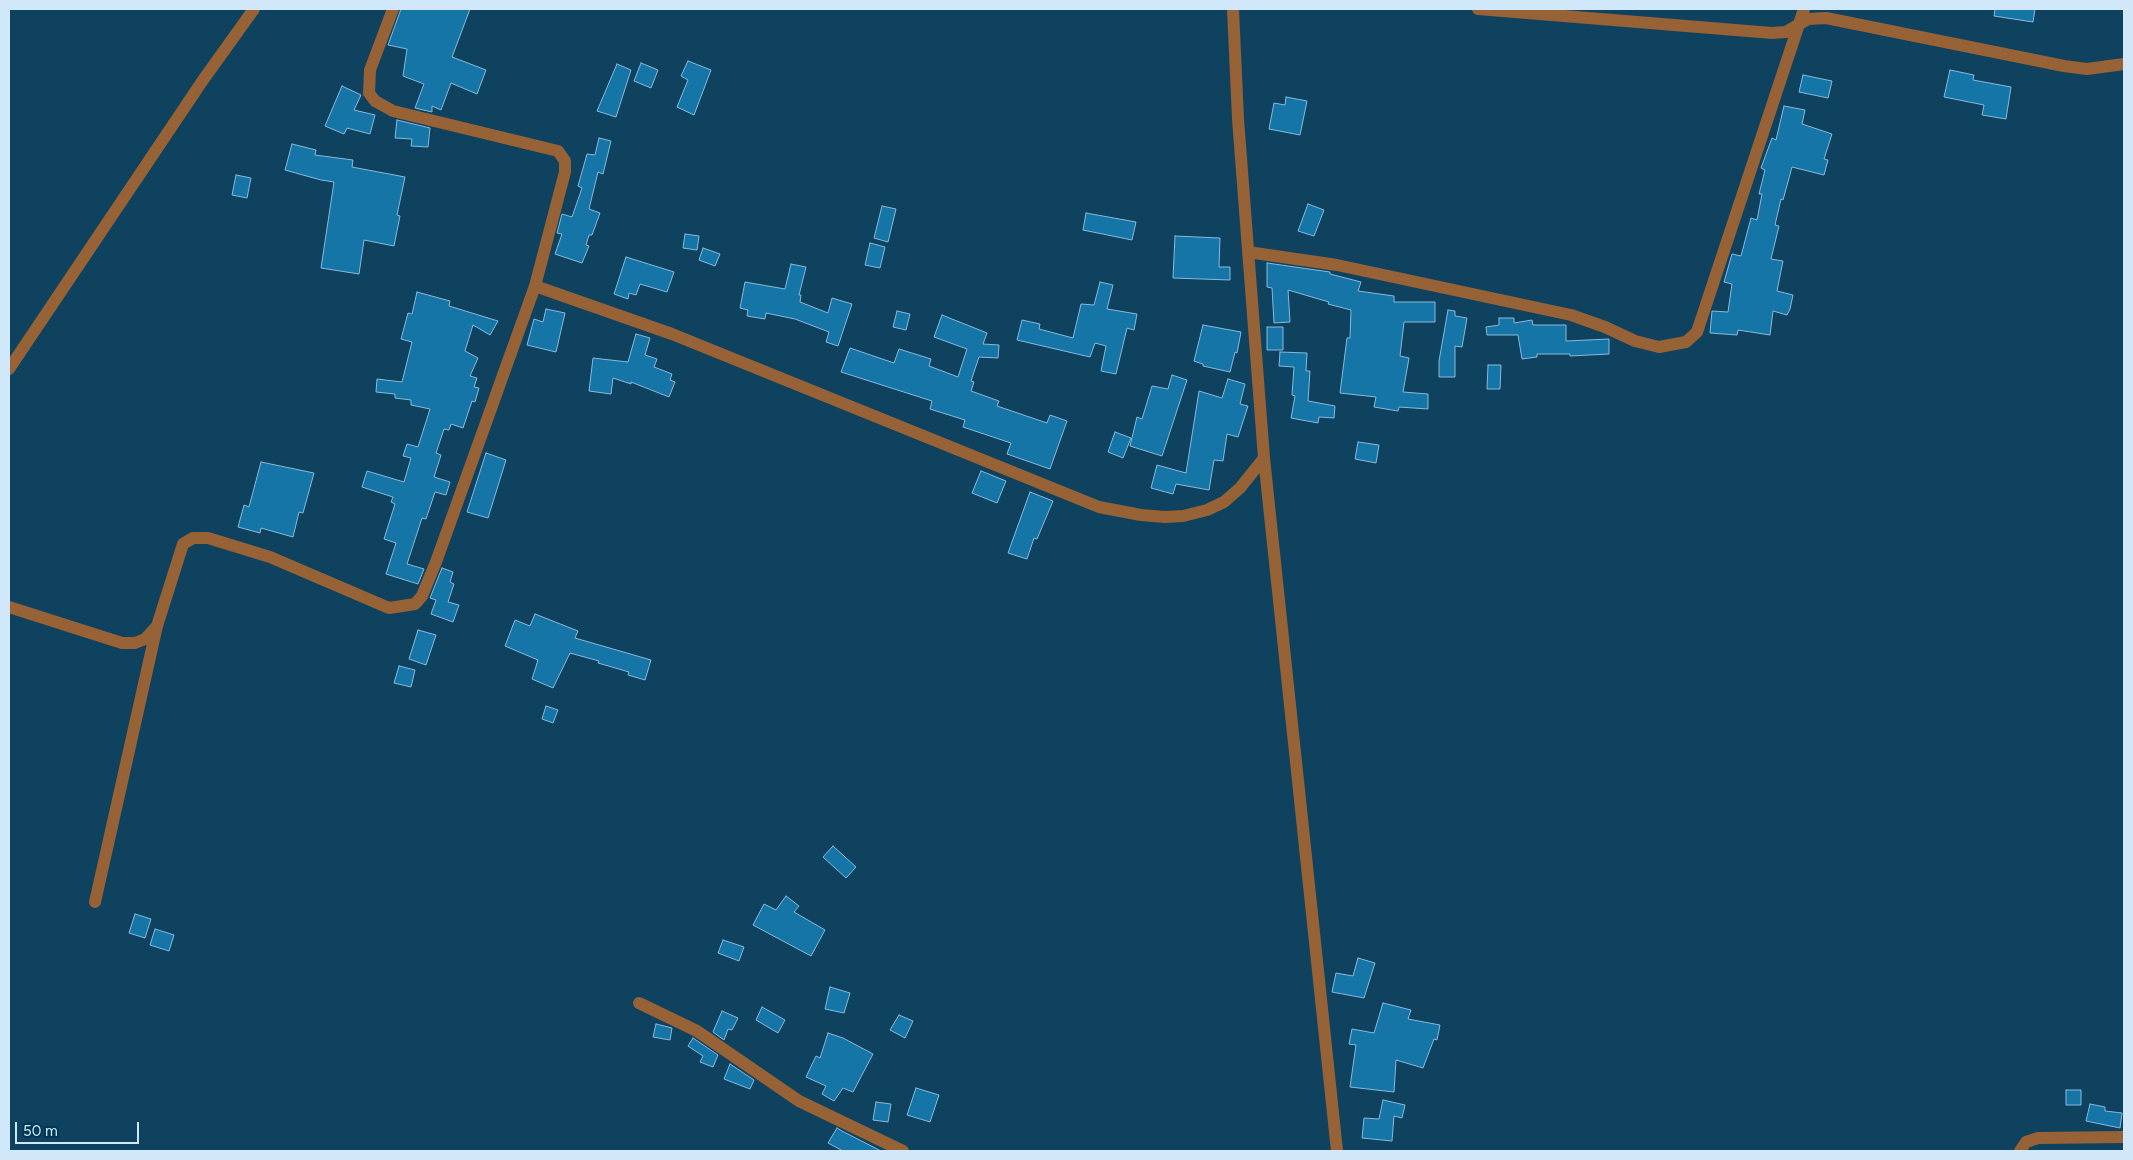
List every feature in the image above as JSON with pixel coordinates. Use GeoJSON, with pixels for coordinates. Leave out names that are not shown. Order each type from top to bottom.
{"type":"FeatureCollection","features":[{"type":"Feature","properties":{"kind":"street"},"geometry":{"type":"LineString","coordinates":[[9,369],[203,80],[254,9]]}},
{"type":"Feature","properties":{"kind":"street"},"geometry":{"type":"LineString","coordinates":[[95,902],[157,626],[183,544],[193,538],[208,538],[228,543],[270,557],[389,608],[415,604],[422,596],[436,562],[535,286],[565,172],[565,161],[558,151],[393,110],[375,101],[369,93],[370,70],[394,9]]}},
{"type":"Feature","properties":{"kind":"street"},"geometry":{"type":"LineString","coordinates":[[1233,9],[1238,119],[1264,458],[1337,1151]]}},
{"type":"Feature","properties":{"kind":"street"},"geometry":{"type":"LineString","coordinates":[[1478,9],[1750,32],[1786,32],[1808,20],[1826,18],[2064,66],[2087,68],[2124,64]]}},
{"type":"Feature","properties":{"kind":"street"},"geometry":{"type":"LineString","coordinates":[[1248,252],[1338,265],[1451,292],[1557,312],[1605,327],[1635,341],[1659,347],[1686,342],[1697,332],[1804,9]]}},
{"type":"Feature","properties":{"kind":"street"},"geometry":{"type":"LineString","coordinates":[[535,286],[672,334],[1099,507],[1141,515],[1165,517],[1183,516],[1207,510],[1224,502],[1240,488],[1264,458]]}},
{"type":"Feature","properties":{"kind":"street"},"geometry":{"type":"LineString","coordinates":[[9,607],[122,643],[135,643],[145,639],[157,626]]}},
{"type":"Feature","properties":{"kind":"street"},"geometry":{"type":"LineString","coordinates":[[639,1003],[697,1031],[799,1102],[904,1151]]}},
{"type":"Feature","properties":{"kind":"street"},"geometry":{"type":"LineString","coordinates":[[2020,1151],[2026,1142],[2038,1138],[2124,1138]]}},
{"type":"Feature","properties":{"kind":"building"},"geometry":{"type":"Polygon","coordinates":[[[401,9],[470,9],[452,57],[486,70],[477,94],[451,83],[441,110],[432,106],[432,112],[415,108],[424,84],[403,76],[407,49],[388,45],[401,9]]]}},
{"type":"Feature","properties":{"kind":"building"},"geometry":{"type":"Polygon","coordinates":[[[1995,9],[2035,9],[2033,22],[1994,16],[1995,9]]]}},
{"type":"Feature","properties":{"kind":"building"},"geometry":{"type":"Polygon","coordinates":[[[688,61],[711,70],[694,115],[677,107],[688,80],[681,76],[688,61]]]}},
{"type":"Feature","properties":{"kind":"building"},"geometry":{"type":"Polygon","coordinates":[[[641,63],[658,70],[651,88],[634,81],[641,63]]]}},
{"type":"Feature","properties":{"kind":"building"},"geometry":{"type":"Polygon","coordinates":[[[617,64],[631,70],[616,117],[597,111],[617,64]]]}},
{"type":"Feature","properties":{"kind":"building"},"geometry":{"type":"Polygon","coordinates":[[[1950,70],[1974,75],[1973,80],[2011,87],[2006,119],[1982,115],[1984,105],[1944,97],[1950,70]]]}},
{"type":"Feature","properties":{"kind":"building"},"geometry":{"type":"Polygon","coordinates":[[[1803,75],[1832,81],[1828,98],[1799,92],[1803,75]]]}},
{"type":"Feature","properties":{"kind":"building"},"geometry":{"type":"Polygon","coordinates":[[[342,86],[361,95],[354,110],[375,115],[370,134],[347,128],[344,134],[325,126],[342,86]]]}},
{"type":"Feature","properties":{"kind":"building"},"geometry":{"type":"Polygon","coordinates":[[[1286,97],[1307,101],[1300,135],[1269,129],[1274,103],[1285,105],[1286,97]]]}},
{"type":"Feature","properties":{"kind":"building"},"geometry":{"type":"Polygon","coordinates":[[[1784,106],[1805,110],[1802,124],[1832,134],[1824,159],[1828,160],[1824,175],[1792,167],[1783,200],[1781,199],[1775,225],[1779,226],[1771,259],[1783,261],[1777,291],[1793,295],[1790,309],[1787,315],[1773,311],[1770,335],[1738,330],[1737,335],[1710,333],[1712,311],[1728,312],[1732,284],[1724,282],[1732,254],[1741,256],[1751,218],[1757,220],[1762,194],[1759,194],[1765,170],[1761,168],[1772,138],[1776,140],[1784,106]]]}},
{"type":"Feature","properties":{"kind":"building"},"geometry":{"type":"Polygon","coordinates":[[[397,120],[430,128],[428,147],[411,146],[412,139],[395,138],[397,120]]]}},
{"type":"Feature","properties":{"kind":"building"},"geometry":{"type":"Polygon","coordinates":[[[599,138],[611,141],[603,174],[598,172],[589,209],[600,213],[592,235],[589,235],[586,245],[589,246],[582,263],[555,254],[562,234],[557,233],[562,214],[572,217],[582,188],[578,186],[587,154],[595,155],[599,138]]]}},
{"type":"Feature","properties":{"kind":"building"},"geometry":{"type":"Polygon","coordinates":[[[292,144],[316,150],[315,155],[353,160],[352,167],[405,177],[397,215],[400,216],[394,246],[364,240],[359,274],[321,268],[334,182],[285,170],[292,144]]]}},
{"type":"Feature","properties":{"kind":"building"},"geometry":{"type":"Polygon","coordinates":[[[236,175],[251,178],[247,198],[232,195],[236,175]]]}},
{"type":"Feature","properties":{"kind":"building"},"geometry":{"type":"Polygon","coordinates":[[[1308,204],[1324,210],[1314,236],[1298,231],[1308,204]]]}},
{"type":"Feature","properties":{"kind":"building"},"geometry":{"type":"Polygon","coordinates":[[[882,206],[896,209],[888,242],[874,238],[882,206]]]}},
{"type":"Feature","properties":{"kind":"building"},"geometry":{"type":"Polygon","coordinates":[[[1086,213],[1136,222],[1132,240],[1083,230],[1086,213]]]}},
{"type":"Feature","properties":{"kind":"building"},"geometry":{"type":"Polygon","coordinates":[[[685,234],[699,236],[697,250],[683,248],[685,234]]]}},
{"type":"Feature","properties":{"kind":"building"},"geometry":{"type":"Polygon","coordinates":[[[1175,236],[1220,238],[1219,267],[1230,267],[1230,280],[1173,278],[1175,236]]]}},
{"type":"Feature","properties":{"kind":"building"},"geometry":{"type":"Polygon","coordinates":[[[870,243],[885,247],[880,268],[865,265],[870,243]]]}},
{"type":"Feature","properties":{"kind":"building"},"geometry":{"type":"Polygon","coordinates":[[[703,248],[720,254],[715,266],[699,260],[703,248]]]}},
{"type":"Feature","properties":{"kind":"building"},"geometry":{"type":"Polygon","coordinates":[[[626,257],[674,272],[667,292],[640,284],[636,295],[629,293],[628,299],[614,294],[626,257]]]}},
{"type":"Feature","properties":{"kind":"building"},"geometry":{"type":"Polygon","coordinates":[[[1267,263],[1330,272],[1330,274],[1361,282],[1358,291],[1394,296],[1394,302],[1435,302],[1435,322],[1404,322],[1400,356],[1409,358],[1403,392],[1428,394],[1428,409],[1399,407],[1398,411],[1374,407],[1376,397],[1340,393],[1347,338],[1350,338],[1351,310],[1288,290],[1290,322],[1274,323],[1272,288],[1267,287],[1267,263]]]}},
{"type":"Feature","properties":{"kind":"building"},"geometry":{"type":"Polygon","coordinates":[[[791,264],[806,267],[799,295],[801,295],[800,302],[828,313],[832,298],[852,304],[838,346],[826,342],[829,332],[795,319],[766,313],[765,319],[747,316],[748,310],[740,308],[745,282],[785,289],[791,264]]]}},
{"type":"Feature","properties":{"kind":"building"},"geometry":{"type":"Polygon","coordinates":[[[1100,282],[1113,285],[1107,309],[1137,314],[1134,330],[1127,328],[1116,374],[1101,371],[1106,346],[1095,343],[1090,357],[1017,340],[1022,320],[1040,324],[1039,329],[1073,338],[1081,304],[1094,305],[1100,282]]]}},
{"type":"Feature","properties":{"kind":"building"},"geometry":{"type":"Polygon","coordinates":[[[417,292],[450,301],[449,306],[498,321],[490,335],[473,325],[465,351],[478,358],[470,376],[477,378],[474,387],[479,388],[475,402],[472,401],[463,428],[451,424],[449,430],[444,429],[436,453],[441,455],[434,477],[450,482],[446,495],[435,492],[426,519],[422,518],[407,564],[424,569],[418,584],[386,574],[396,543],[384,539],[395,504],[391,502],[393,497],[362,487],[367,471],[404,482],[411,458],[403,456],[407,444],[418,447],[430,409],[411,405],[411,400],[395,398],[395,394],[376,392],[377,379],[402,382],[412,342],[401,339],[408,313],[412,314],[417,292]]]}},
{"type":"Feature","properties":{"kind":"building"},"geometry":{"type":"Polygon","coordinates":[[[546,309],[565,313],[556,352],[527,345],[534,319],[543,322],[546,309]]]}},
{"type":"Feature","properties":{"kind":"building"},"geometry":{"type":"Polygon","coordinates":[[[1448,310],[1455,311],[1455,316],[1467,318],[1462,347],[1455,346],[1455,377],[1439,377],[1439,361],[1448,310]]]}},
{"type":"Feature","properties":{"kind":"building"},"geometry":{"type":"Polygon","coordinates":[[[897,311],[910,314],[906,330],[893,327],[897,311]]]}},
{"type":"Feature","properties":{"kind":"building"},"geometry":{"type":"Polygon","coordinates":[[[942,315],[987,333],[983,344],[999,345],[998,358],[979,357],[971,381],[974,382],[971,391],[999,401],[997,406],[1047,423],[1050,415],[1067,421],[1050,469],[1007,454],[1011,443],[963,427],[965,420],[930,409],[932,401],[841,372],[850,348],[894,363],[899,349],[931,359],[929,366],[958,377],[967,349],[934,337],[942,315]]]}},
{"type":"Feature","properties":{"kind":"building"},"geometry":{"type":"Polygon","coordinates":[[[1499,318],[1514,318],[1514,323],[1532,320],[1533,325],[1566,325],[1566,341],[1609,339],[1609,354],[1570,356],[1570,354],[1537,354],[1537,357],[1522,359],[1518,335],[1487,335],[1486,327],[1499,325],[1499,318]]]}},
{"type":"Feature","properties":{"kind":"building"},"geometry":{"type":"Polygon","coordinates":[[[1203,325],[1241,332],[1237,353],[1235,352],[1230,372],[1203,366],[1203,364],[1194,361],[1203,325]]]}},
{"type":"Feature","properties":{"kind":"building"},"geometry":{"type":"Polygon","coordinates":[[[1267,327],[1283,327],[1283,350],[1267,350],[1267,327]]]}},
{"type":"Feature","properties":{"kind":"building"},"geometry":{"type":"Polygon","coordinates":[[[636,334],[650,338],[645,355],[657,359],[654,367],[672,374],[670,380],[675,382],[669,397],[631,382],[631,384],[613,378],[611,394],[589,391],[593,358],[628,362],[636,334]]]}},
{"type":"Feature","properties":{"kind":"building"},"geometry":{"type":"Polygon","coordinates":[[[1280,352],[1307,353],[1306,371],[1310,371],[1308,401],[1335,406],[1334,418],[1319,417],[1318,423],[1291,418],[1295,396],[1292,395],[1294,367],[1279,366],[1280,352]]]}},
{"type":"Feature","properties":{"kind":"building"},"geometry":{"type":"Polygon","coordinates":[[[1488,365],[1501,365],[1500,389],[1487,389],[1488,365]]]}},
{"type":"Feature","properties":{"kind":"building"},"geometry":{"type":"Polygon","coordinates":[[[1172,375],[1187,380],[1162,456],[1130,446],[1137,417],[1142,419],[1152,386],[1168,389],[1172,375]]]}},
{"type":"Feature","properties":{"kind":"building"},"geometry":{"type":"Polygon","coordinates":[[[1228,379],[1245,384],[1240,404],[1248,406],[1238,437],[1227,434],[1223,461],[1214,460],[1209,490],[1176,484],[1173,494],[1151,488],[1157,465],[1186,473],[1199,391],[1222,398],[1228,379]]]}},
{"type":"Feature","properties":{"kind":"building"},"geometry":{"type":"Polygon","coordinates":[[[1115,432],[1131,438],[1123,458],[1108,452],[1115,432]]]}},
{"type":"Feature","properties":{"kind":"building"},"geometry":{"type":"Polygon","coordinates":[[[1358,442],[1379,445],[1376,463],[1355,459],[1358,442]]]}},
{"type":"Feature","properties":{"kind":"building"},"geometry":{"type":"Polygon","coordinates":[[[486,453],[506,460],[488,518],[467,512],[486,453]]]}},
{"type":"Feature","properties":{"kind":"building"},"geometry":{"type":"Polygon","coordinates":[[[261,462],[314,473],[303,513],[299,512],[293,537],[261,528],[260,533],[238,527],[244,505],[249,507],[261,462]]]}},
{"type":"Feature","properties":{"kind":"building"},"geometry":{"type":"Polygon","coordinates":[[[981,471],[1006,481],[997,503],[972,493],[981,471]]]}},
{"type":"Feature","properties":{"kind":"building"},"geometry":{"type":"Polygon","coordinates":[[[1030,492],[1053,501],[1037,539],[1034,538],[1027,559],[1008,553],[1030,492]]]}},
{"type":"Feature","properties":{"kind":"building"},"geometry":{"type":"Polygon","coordinates":[[[442,568],[453,572],[450,582],[454,584],[448,602],[459,605],[453,622],[431,614],[436,600],[430,598],[442,568]]]}},
{"type":"Feature","properties":{"kind":"building"},"geometry":{"type":"Polygon","coordinates":[[[535,614],[578,631],[575,638],[651,660],[645,680],[628,675],[629,672],[598,663],[599,661],[570,653],[553,688],[532,679],[538,660],[505,646],[515,620],[530,626],[535,614]]]}},
{"type":"Feature","properties":{"kind":"building"},"geometry":{"type":"Polygon","coordinates":[[[418,630],[436,635],[426,665],[409,659],[418,630]]]}},
{"type":"Feature","properties":{"kind":"building"},"geometry":{"type":"Polygon","coordinates":[[[399,666],[415,670],[411,687],[394,683],[399,666]]]}},
{"type":"Feature","properties":{"kind":"building"},"geometry":{"type":"Polygon","coordinates":[[[546,706],[558,710],[553,723],[542,719],[546,706]]]}},
{"type":"Feature","properties":{"kind":"building"},"geometry":{"type":"Polygon","coordinates":[[[833,846],[856,867],[846,878],[823,857],[833,846]]]}},
{"type":"Feature","properties":{"kind":"building"},"geometry":{"type":"Polygon","coordinates":[[[786,896],[799,906],[794,912],[825,930],[811,956],[753,925],[764,904],[776,910],[786,896]]]}},
{"type":"Feature","properties":{"kind":"building"},"geometry":{"type":"Polygon","coordinates":[[[135,914],[151,919],[145,938],[129,933],[135,914]]]}},
{"type":"Feature","properties":{"kind":"building"},"geometry":{"type":"Polygon","coordinates":[[[155,929],[174,935],[169,951],[150,945],[155,929]]]}},
{"type":"Feature","properties":{"kind":"building"},"geometry":{"type":"Polygon","coordinates":[[[723,940],[744,947],[739,961],[718,953],[723,940]]]}},
{"type":"Feature","properties":{"kind":"building"},"geometry":{"type":"Polygon","coordinates":[[[1358,958],[1375,963],[1364,998],[1332,992],[1336,973],[1353,976],[1358,958]]]}},
{"type":"Feature","properties":{"kind":"building"},"geometry":{"type":"Polygon","coordinates":[[[830,987],[850,993],[844,1013],[825,1009],[830,987]]]}},
{"type":"Feature","properties":{"kind":"building"},"geometry":{"type":"Polygon","coordinates":[[[1383,1003],[1411,1010],[1408,1019],[1440,1025],[1437,1040],[1434,1039],[1423,1068],[1396,1060],[1394,1092],[1350,1087],[1356,1045],[1349,1044],[1352,1029],[1374,1033],[1383,1003]]]}},
{"type":"Feature","properties":{"kind":"building"},"geometry":{"type":"Polygon","coordinates":[[[762,1007],[785,1020],[778,1033],[756,1020],[762,1007]]]}},
{"type":"Feature","properties":{"kind":"building"},"geometry":{"type":"Polygon","coordinates":[[[722,1011],[738,1018],[732,1030],[728,1029],[724,1040],[713,1032],[722,1011]]]}},
{"type":"Feature","properties":{"kind":"building"},"geometry":{"type":"Polygon","coordinates":[[[899,1015],[913,1021],[905,1038],[890,1030],[899,1015]]]}},
{"type":"Feature","properties":{"kind":"building"},"geometry":{"type":"Polygon","coordinates":[[[656,1024],[672,1028],[670,1040],[653,1037],[656,1024]]]}},
{"type":"Feature","properties":{"kind":"building"},"geometry":{"type":"Polygon","coordinates":[[[828,1033],[843,1038],[873,1054],[853,1092],[843,1088],[834,1101],[822,1094],[826,1086],[806,1077],[816,1056],[820,1058],[828,1033]]]}},
{"type":"Feature","properties":{"kind":"building"},"geometry":{"type":"Polygon","coordinates":[[[693,1038],[718,1055],[713,1067],[700,1062],[703,1056],[688,1046],[693,1038]]]}},
{"type":"Feature","properties":{"kind":"building"},"geometry":{"type":"Polygon","coordinates":[[[730,1064],[754,1080],[750,1089],[724,1079],[730,1064]]]}},
{"type":"Feature","properties":{"kind":"building"},"geometry":{"type":"Polygon","coordinates":[[[916,1088],[939,1095],[930,1122],[907,1115],[916,1088]]]}},
{"type":"Feature","properties":{"kind":"building"},"geometry":{"type":"Polygon","coordinates":[[[2066,1090],[2081,1090],[2081,1105],[2066,1105],[2066,1090]]]}},
{"type":"Feature","properties":{"kind":"building"},"geometry":{"type":"Polygon","coordinates":[[[1383,1100],[1405,1105],[1402,1118],[1394,1116],[1392,1141],[1362,1138],[1364,1118],[1379,1119],[1383,1100]]]}},
{"type":"Feature","properties":{"kind":"building"},"geometry":{"type":"Polygon","coordinates":[[[876,1102],[891,1104],[888,1122],[873,1120],[876,1102]]]}},
{"type":"Feature","properties":{"kind":"building"},"geometry":{"type":"Polygon","coordinates":[[[2090,1104],[2105,1107],[2105,1111],[2122,1113],[2120,1128],[2086,1121],[2090,1104]]]}},
{"type":"Feature","properties":{"kind":"building"},"geometry":{"type":"Polygon","coordinates":[[[837,1128],[881,1151],[843,1151],[828,1143],[837,1128]]]}}]}
